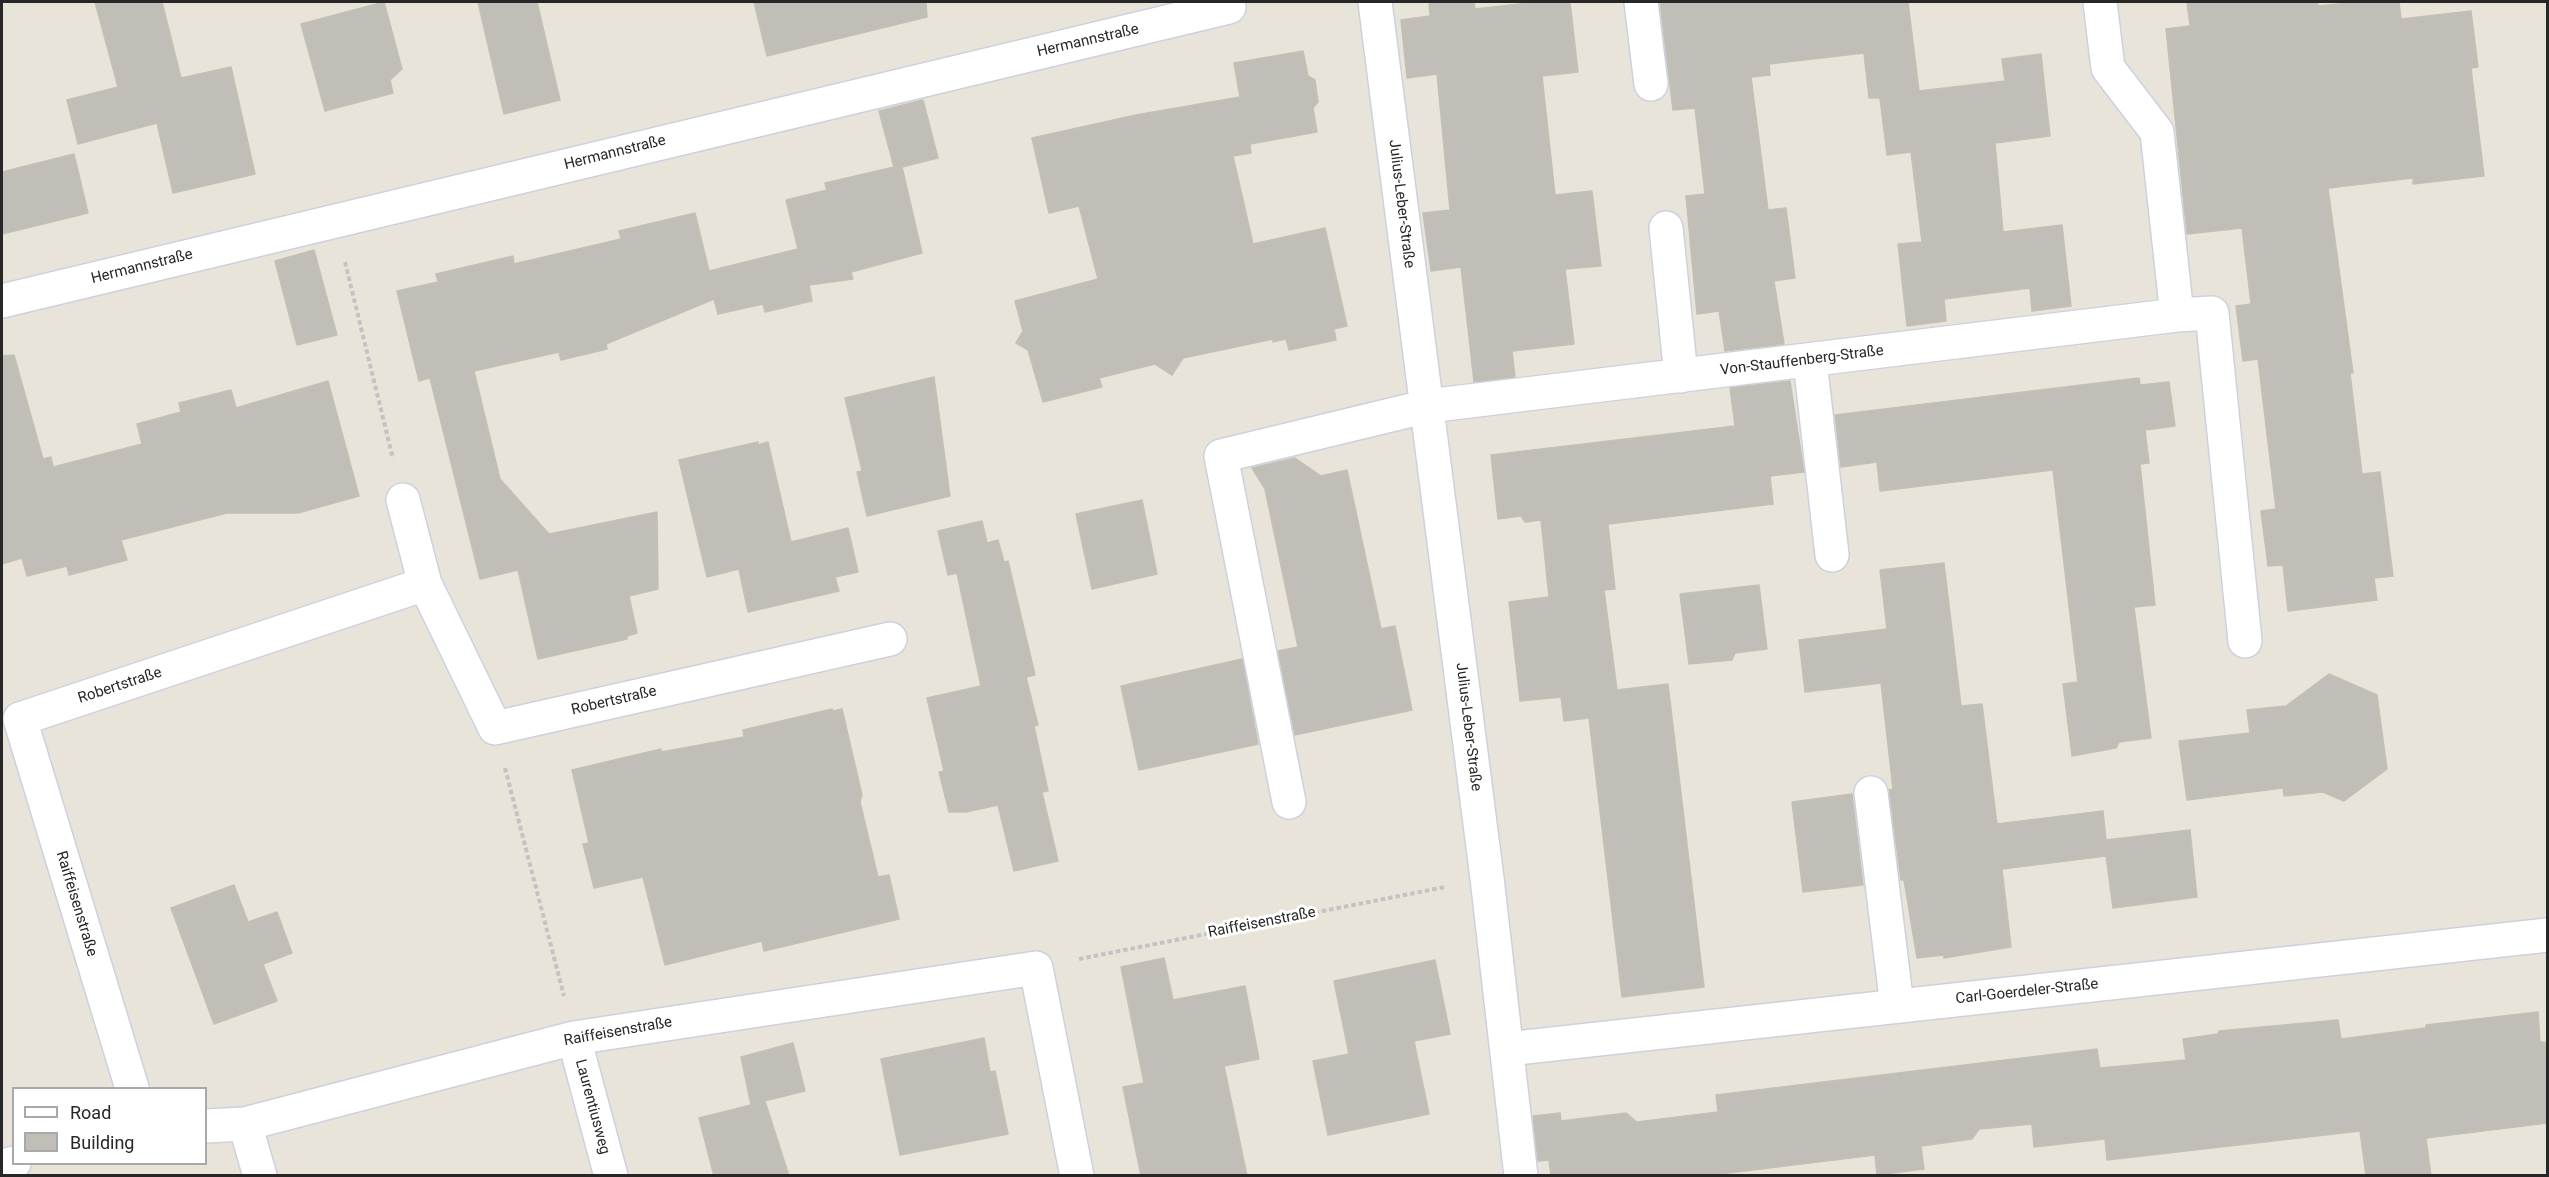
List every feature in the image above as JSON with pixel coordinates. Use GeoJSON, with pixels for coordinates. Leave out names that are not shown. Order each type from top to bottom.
{"type":"FeatureCollection","features":[{"type":"Feature","properties":{"kind":"street","name":"Julius-Leber-Straße"},"geometry":{"type":"LineString","coordinates":[[1375,2],[1487,878],[1521,1176]]}},
{"type":"Feature","properties":{"kind":"street"},"geometry":{"type":"LineString","coordinates":[[1641,2],[1651,84]]}},
{"type":"Feature","properties":{"kind":"street"},"geometry":{"type":"LineString","coordinates":[[2100,2],[2108,68],[2157,132],[2176,315]]}},
{"type":"Feature","properties":{"kind":"street","name":"Hermannstraße"},"geometry":{"type":"LineString","coordinates":[[2,301],[1229,7]]}},
{"type":"Feature","properties":{"kind":"street"},"geometry":{"type":"LineString","coordinates":[[1666,228],[1681,376]]}},
{"type":"Feature","properties":{"kind":"street","name":"Von-Stauffenberg-Straße"},"geometry":{"type":"LineString","coordinates":[[1428,406],[2176,315],[2212,313],[2245,640]]}},
{"type":"Feature","properties":{"kind":"street"},"geometry":{"type":"LineString","coordinates":[[1810,361],[1832,555]]}},
{"type":"Feature","properties":{"kind":"street"},"geometry":{"type":"LineString","coordinates":[[1289,802],[1221,456],[1428,406]]}},
{"type":"Feature","properties":{"kind":"street"},"geometry":{"type":"LineString","coordinates":[[403,500],[425,584],[495,728]]}},
{"type":"Feature","properties":{"kind":"street","name":"Robertstraße"},"geometry":{"type":"LineString","coordinates":[[20,719],[425,584]]}},
{"type":"Feature","properties":{"kind":"street","name":"Robertstraße"},"geometry":{"type":"LineString","coordinates":[[495,728],[890,639]]}},
{"type":"Feature","properties":{"kind":"street","name":"Raiffeisenstraße"},"geometry":{"type":"LineString","coordinates":[[20,719],[131,1087]]}},
{"type":"Feature","properties":{"kind":"street"},"geometry":{"type":"LineString","coordinates":[[1871,793],[1897,1006]]}},
{"type":"Feature","properties":{"kind":"street","name":"Carl-Goerdeler-Straße"},"geometry":{"type":"LineString","coordinates":[[1507,1049],[2547,935]]}},
{"type":"Feature","properties":{"kind":"street"},"geometry":{"type":"LineString","coordinates":[[1036,968],[1077,1176]]}},
{"type":"Feature","properties":{"kind":"street","name":"Raiffeisenstraße"},"geometry":{"type":"LineString","coordinates":[[207,1126],[246,1124],[574,1038],[1036,968]]}},
{"type":"Feature","properties":{"kind":"street","name":"Laurentiusweg"},"geometry":{"type":"LineString","coordinates":[[574,1038],[610,1176]]}},
{"type":"Feature","properties":{"kind":"street"},"geometry":{"type":"LineString","coordinates":[[246,1124],[260,1176]]}},
{"type":"Feature","properties":{"kind":"path"},"geometry":{"type":"LineString","coordinates":[[335,220],[403,500]]}},
{"type":"Feature","properties":{"kind":"path"},"geometry":{"type":"LineString","coordinates":[[495,728],[574,1038]]}},
{"type":"Feature","properties":{"kind":"path","name":"Raiffeisenstraße"},"geometry":{"type":"LineString","coordinates":[[1036,968],[1487,878]]}},
{"type":"Feature","properties":{"kind":"building"},"geometry":{"type":"Polygon","coordinates":[[[95,2],[162,2],[181,78],[231,67],[255,174],[173,193],[157,123],[78,144],[67,100],[118,87],[95,2]]]}},
{"type":"Feature","properties":{"kind":"building"},"geometry":{"type":"Polygon","coordinates":[[[384,2],[402,69],[390,80],[393,93],[325,111],[301,24],[384,2]]]}},
{"type":"Feature","properties":{"kind":"building"},"geometry":{"type":"Polygon","coordinates":[[[478,2],[537,2],[560,100],[504,114],[478,2]]]}},
{"type":"Feature","properties":{"kind":"building"},"geometry":{"type":"Polygon","coordinates":[[[754,2],[926,2],[927,17],[767,56],[754,2]]]}},
{"type":"Feature","properties":{"kind":"building"},"geometry":{"type":"Polygon","coordinates":[[[1429,2],[1474,2],[1475,9],[1537,2],[1570,2],[1578,72],[1542,76],[1555,195],[1592,191],[1601,266],[1565,269],[1574,344],[1512,351],[1515,377],[1474,382],[1461,267],[1431,271],[1423,213],[1450,210],[1437,74],[1407,78],[1401,20],[1430,16],[1429,2]]]}},
{"type":"Feature","properties":{"kind":"building"},"geometry":{"type":"Polygon","coordinates":[[[1660,2],[1908,2],[1919,91],[2005,81],[2002,59],[2041,54],[2050,136],[1995,143],[2003,232],[2062,225],[2071,306],[2032,311],[2030,288],[1944,299],[1946,321],[1907,326],[1898,244],[1922,242],[1911,152],[1887,155],[1880,98],[1869,98],[1864,53],[1769,64],[1770,75],[1751,77],[1768,210],[1786,208],[1795,278],[1774,281],[1784,344],[1725,351],[1719,311],[1697,314],[1686,196],[1705,194],[1695,108],[1673,110],[1660,2]]]}},
{"type":"Feature","properties":{"kind":"building"},"geometry":{"type":"Polygon","coordinates":[[[2187,2],[2318,2],[2318,6],[2360,2],[2399,2],[2401,19],[2471,11],[2478,67],[2471,68],[2484,176],[2413,184],[2413,178],[2328,188],[2353,373],[2350,373],[2362,474],[2380,472],[2393,576],[2374,578],[2377,600],[2288,611],[2283,565],[2268,566],[2261,511],[2276,509],[2258,359],[2243,361],[2236,306],[2251,304],[2242,228],[2187,234],[2166,29],[2190,26],[2187,2]]]}},
{"type":"Feature","properties":{"kind":"building"},"geometry":{"type":"Polygon","coordinates":[[[1303,51],[1308,76],[1315,80],[1318,102],[1313,108],[1317,132],[1250,144],[1251,153],[1233,156],[1253,244],[1325,228],[1347,326],[1334,329],[1336,340],[1289,350],[1286,339],[1273,342],[1273,339],[1183,358],[1172,375],[1155,364],[1099,378],[1102,387],[1043,402],[1028,350],[1016,343],[1023,331],[1015,301],[1098,279],[1079,206],[1049,213],[1032,138],[1136,115],[1240,97],[1234,63],[1303,51]]]}},
{"type":"Feature","properties":{"kind":"building"},"geometry":{"type":"Polygon","coordinates":[[[923,100],[938,158],[902,167],[922,253],[851,272],[853,279],[809,285],[812,301],[765,312],[763,304],[718,314],[714,299],[606,344],[607,349],[561,360],[559,352],[474,371],[500,479],[549,534],[657,512],[658,589],[629,596],[637,633],[627,636],[627,639],[538,659],[518,570],[480,579],[430,378],[419,381],[397,291],[438,282],[436,274],[513,256],[514,264],[621,239],[619,231],[695,213],[709,271],[798,249],[786,200],[827,190],[825,183],[894,167],[879,111],[923,100]]]}},
{"type":"Feature","properties":{"kind":"building"},"geometry":{"type":"Polygon","coordinates":[[[74,154],[88,213],[2,234],[2,172],[74,154]]]}},
{"type":"Feature","properties":{"kind":"building"},"geometry":{"type":"Polygon","coordinates":[[[314,250],[337,335],[297,345],[275,261],[314,250]]]}},
{"type":"Feature","properties":{"kind":"building"},"geometry":{"type":"Polygon","coordinates":[[[14,355],[43,459],[51,457],[53,467],[142,444],[137,424],[181,412],[179,403],[231,390],[236,408],[328,381],[359,496],[298,513],[227,513],[121,540],[127,560],[69,575],[67,566],[27,576],[22,558],[2,564],[2,356],[14,355]]]}},
{"type":"Feature","properties":{"kind":"building"},"geometry":{"type":"Polygon","coordinates":[[[934,377],[950,496],[867,516],[857,472],[862,471],[845,398],[934,377]]]}},
{"type":"Feature","properties":{"kind":"building"},"geometry":{"type":"Polygon","coordinates":[[[2139,378],[2140,385],[2169,382],[2175,426],[2145,430],[2149,463],[2140,464],[2155,605],[2134,607],[2151,738],[2119,742],[2116,748],[2072,756],[2063,684],[2078,682],[2053,470],[1880,491],[1877,462],[1841,467],[1835,415],[2139,378]]]}},
{"type":"Feature","properties":{"kind":"building"},"geometry":{"type":"Polygon","coordinates":[[[1790,381],[1804,472],[1770,476],[1773,504],[1608,524],[1615,589],[1604,590],[1617,690],[1668,684],[1704,987],[1622,997],[1589,718],[1564,721],[1561,697],[1520,701],[1509,602],[1549,597],[1541,520],[1525,522],[1521,516],[1498,519],[1491,455],[1735,426],[1730,388],[1790,381]]]}},
{"type":"Feature","properties":{"kind":"building"},"geometry":{"type":"Polygon","coordinates":[[[758,442],[758,445],[768,442],[791,542],[848,528],[858,572],[835,577],[839,591],[748,612],[739,569],[707,577],[679,460],[758,442]]]}},
{"type":"Feature","properties":{"kind":"building"},"geometry":{"type":"Polygon","coordinates":[[[1295,458],[1321,476],[1347,470],[1381,629],[1395,626],[1412,710],[1295,735],[1278,651],[1298,647],[1265,489],[1252,468],[1295,458]]]}},
{"type":"Feature","properties":{"kind":"building"},"geometry":{"type":"Polygon","coordinates":[[[1142,500],[1157,574],[1092,589],[1076,514],[1142,500]]]}},
{"type":"Feature","properties":{"kind":"building"},"geometry":{"type":"Polygon","coordinates":[[[982,521],[987,543],[998,540],[1004,562],[1008,561],[1035,675],[1026,677],[1038,725],[1034,726],[1048,791],[1042,792],[1058,861],[1014,871],[998,805],[966,812],[949,812],[939,772],[944,771],[927,698],[981,686],[957,573],[948,575],[938,531],[982,521]]]}},
{"type":"Feature","properties":{"kind":"building"},"geometry":{"type":"Polygon","coordinates":[[[1944,563],[1961,706],[1982,704],[1997,824],[2103,811],[2106,840],[2190,830],[2197,897],[2113,908],[2106,856],[2002,869],[2011,947],[1944,958],[1944,955],[1917,958],[1904,880],[1901,880],[1889,790],[1893,789],[1881,683],[1805,692],[1799,640],[1887,629],[1880,570],[1944,563]]]}},
{"type":"Feature","properties":{"kind":"building"},"geometry":{"type":"Polygon","coordinates":[[[1759,585],[1767,649],[1735,653],[1732,660],[1689,664],[1680,594],[1759,585]]]}},
{"type":"Feature","properties":{"kind":"building"},"geometry":{"type":"Polygon","coordinates":[[[1242,659],[1258,744],[1139,770],[1121,686],[1242,659]]]}},
{"type":"Feature","properties":{"kind":"building"},"geometry":{"type":"Polygon","coordinates":[[[2329,674],[2377,695],[2387,769],[2344,801],[2323,792],[2284,796],[2283,788],[2187,800],[2179,741],[2250,733],[2247,710],[2286,706],[2329,674]]]}},
{"type":"Feature","properties":{"kind":"building"},"geometry":{"type":"Polygon","coordinates":[[[832,709],[833,711],[842,709],[862,795],[860,802],[878,877],[889,875],[899,919],[764,951],[762,941],[665,965],[643,877],[594,888],[583,844],[589,843],[572,770],[661,749],[661,752],[744,737],[743,730],[832,709]]]}},
{"type":"Feature","properties":{"kind":"building"},"geometry":{"type":"Polygon","coordinates":[[[1852,794],[1863,885],[1803,892],[1792,802],[1852,794]]]}},
{"type":"Feature","properties":{"kind":"building"},"geometry":{"type":"Polygon","coordinates":[[[234,885],[248,922],[277,912],[292,953],[263,964],[277,1001],[214,1024],[171,908],[234,885]]]}},
{"type":"Feature","properties":{"kind":"building"},"geometry":{"type":"Polygon","coordinates":[[[1164,958],[1173,1000],[1245,986],[1259,1059],[1224,1066],[1247,1176],[1141,1176],[1123,1087],[1144,1083],[1121,967],[1164,958]]]}},
{"type":"Feature","properties":{"kind":"building"},"geometry":{"type":"Polygon","coordinates":[[[1435,960],[1450,1034],[1414,1041],[1429,1114],[1328,1135],[1313,1061],[1349,1054],[1334,981],[1435,960]]]}},
{"type":"Feature","properties":{"kind":"building"},"geometry":{"type":"Polygon","coordinates":[[[2538,1012],[2540,1042],[2545,1042],[2547,1065],[2547,1123],[2426,1138],[2431,1176],[2366,1176],[2360,1131],[2107,1160],[2105,1139],[2034,1147],[2032,1124],[1979,1129],[1972,1139],[1921,1146],[1924,1169],[1877,1175],[1875,1155],[1703,1176],[1551,1176],[1549,1160],[1538,1161],[1533,1116],[1560,1113],[1561,1121],[1626,1113],[1637,1122],[1718,1112],[1716,1095],[2097,1049],[2100,1068],[2186,1060],[2183,1039],[2218,1034],[2219,1031],[2338,1020],[2341,1039],[2426,1028],[2426,1025],[2538,1012]]]}},
{"type":"Feature","properties":{"kind":"building"},"geometry":{"type":"Polygon","coordinates":[[[984,1038],[990,1072],[995,1071],[1008,1134],[900,1155],[881,1059],[984,1038]]]}},
{"type":"Feature","properties":{"kind":"building"},"geometry":{"type":"Polygon","coordinates":[[[793,1043],[805,1091],[760,1102],[765,1101],[789,1176],[714,1176],[699,1118],[751,1105],[741,1057],[793,1043]]]}}]}
